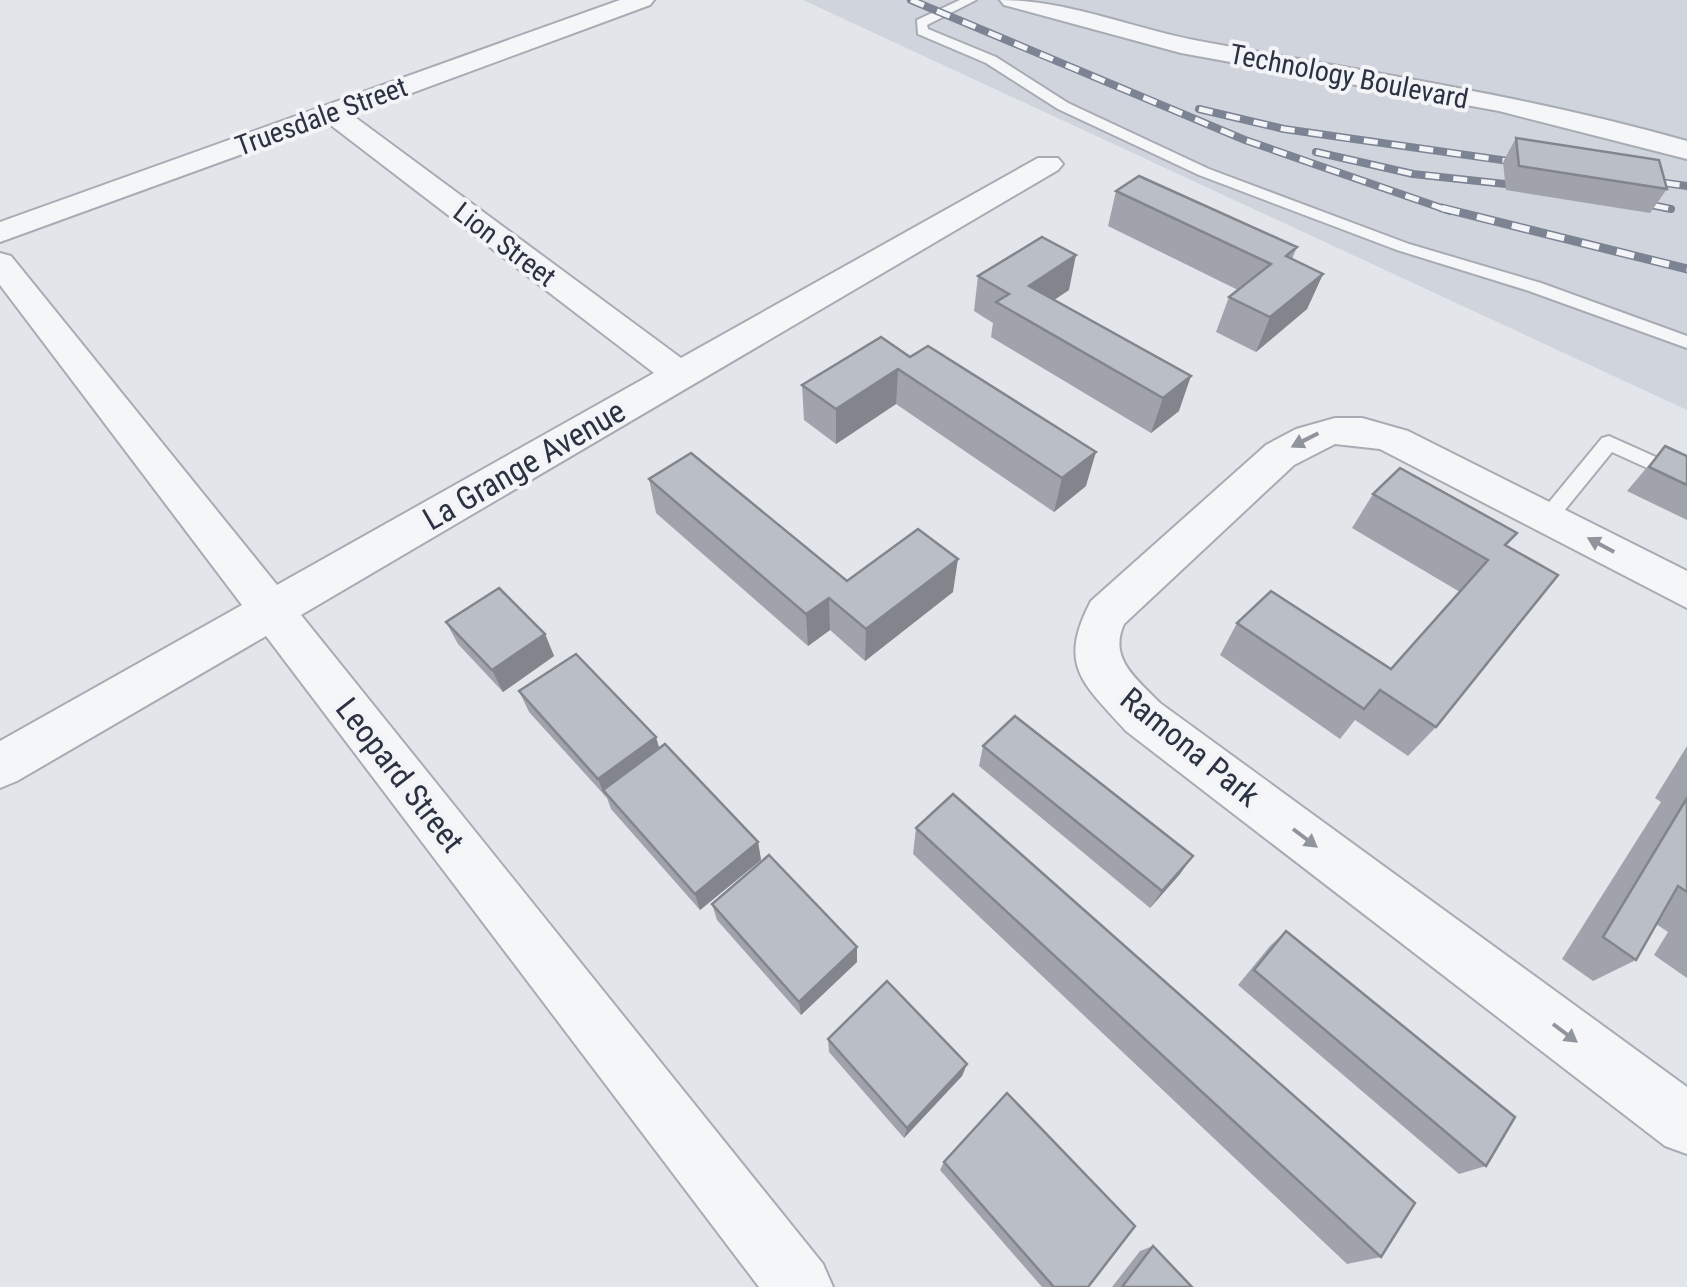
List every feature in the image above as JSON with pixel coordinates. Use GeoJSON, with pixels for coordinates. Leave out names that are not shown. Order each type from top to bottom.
{"type":"FeatureCollection","features":[{"type":"Feature","properties":{"kind":"street","name":"Truesdale Street"},"geometry":{"type":"LineString","coordinates":[[0,234],[642,0]]}},
{"type":"Feature","properties":{"kind":"street","name":"Technology Boulevard"},"geometry":{"type":"LineString","coordinates":[[1012,0],[1176,44],[1489,103],[1687,150]]}},
{"type":"Feature","properties":{"kind":"street","name":"Lion Street"},"geometry":{"type":"LineString","coordinates":[[331,112],[680,375]]}},
{"type":"Feature","properties":{"kind":"street","name":"La Grange Avenue"},"geometry":{"type":"LineString","coordinates":[[0,766],[1048,164]]}},
{"type":"Feature","properties":{"kind":"street","name":"Leopard Street"},"geometry":{"type":"LineString","coordinates":[[0,263],[800,1287]]}},
{"type":"Feature","properties":{"kind":"street","name":"Ramona Park"},"geometry":{"type":"LineString","coordinates":[[1687,591],[1438,460],[1372,432],[1329,430],[1309,436],[1280,454],[1122,596],[1098,632],[1096,653],[1104,675],[1143,717],[1687,1124]]}},
{"type":"Feature","properties":{"kind":"lane"},"geometry":{"type":"LineString","coordinates":[[970,0],[920,23],[922,31],[991,60],[1063,106],[1134,142],[1403,247],[1535,287],[1687,342]]}},
{"type":"Feature","properties":{"kind":"lane"},"geometry":{"type":"LineString","coordinates":[[1548,516],[1610,443],[1687,479]]}},
{"type":"Feature","properties":{"kind":"shaded area"},"geometry":{"type":"Polygon","coordinates":[[[803,0],[1687,0],[1687,410],[1480,314],[803,0]]]}},
{"type":"Feature","properties":{"kind":"building"},"geometry":{"type":"Polygon","coordinates":[[[1516,138],[1659,160],[1667,189],[1519,166],[1516,138]]]}},
{"type":"Feature","properties":{"kind":"building"},"geometry":{"type":"Polygon","coordinates":[[[1139,176],[1297,247],[1286,256],[1323,274],[1270,317],[1229,297],[1271,264],[1116,191],[1139,176]]]}},
{"type":"Feature","properties":{"kind":"building"},"geometry":{"type":"Polygon","coordinates":[[[1042,237],[1076,255],[1029,286],[1191,376],[1163,398],[996,302],[1009,294],[978,276],[1042,237]]]}},
{"type":"Feature","properties":{"kind":"building"},"geometry":{"type":"Polygon","coordinates":[[[881,337],[910,357],[928,346],[1096,452],[1062,478],[898,369],[836,409],[802,385],[881,337]]]}},
{"type":"Feature","properties":{"kind":"building"},"geometry":{"type":"Polygon","coordinates":[[[1665,446],[1687,456],[1687,485],[1649,467],[1665,446]]]}},
{"type":"Feature","properties":{"kind":"building"},"geometry":{"type":"Polygon","coordinates":[[[691,453],[847,581],[918,529],[958,559],[866,629],[829,598],[806,614],[649,479],[691,453]]]}},
{"type":"Feature","properties":{"kind":"building"},"geometry":{"type":"Polygon","coordinates":[[[1400,468],[1517,533],[1505,545],[1558,575],[1436,727],[1380,690],[1364,709],[1237,623],[1271,591],[1391,669],[1488,560],[1373,494],[1400,468]]]}},
{"type":"Feature","properties":{"kind":"building"},"geometry":{"type":"Polygon","coordinates":[[[499,588],[545,634],[492,670],[446,622],[499,588]]]}},
{"type":"Feature","properties":{"kind":"building"},"geometry":{"type":"Polygon","coordinates":[[[576,654],[656,737],[598,779],[519,691],[576,654]]]}},
{"type":"Feature","properties":{"kind":"building"},"geometry":{"type":"Polygon","coordinates":[[[1015,716],[1193,856],[1162,891],[983,746],[1015,716]]]}},
{"type":"Feature","properties":{"kind":"building"},"geometry":{"type":"Polygon","coordinates":[[[665,744],[758,842],[695,894],[603,790],[665,744]]]}},
{"type":"Feature","properties":{"kind":"building"},"geometry":{"type":"Polygon","coordinates":[[[953,794],[1415,1203],[1381,1257],[916,828],[953,794]]]}},
{"type":"Feature","properties":{"kind":"building"},"geometry":{"type":"Polygon","coordinates":[[[1687,798],[1687,892],[1678,886],[1636,960],[1603,937],[1687,798]]]}},
{"type":"Feature","properties":{"kind":"building"},"geometry":{"type":"Polygon","coordinates":[[[769,855],[857,947],[799,1002],[712,904],[769,855]]]}},
{"type":"Feature","properties":{"kind":"building"},"geometry":{"type":"Polygon","coordinates":[[[1286,931],[1515,1117],[1486,1166],[1254,970],[1286,931]]]}},
{"type":"Feature","properties":{"kind":"building"},"geometry":{"type":"Polygon","coordinates":[[[887,981],[967,1064],[907,1128],[828,1039],[887,981]]]}},
{"type":"Feature","properties":{"kind":"building"},"geometry":{"type":"Polygon","coordinates":[[[1007,1093],[1135,1226],[1088,1287],[1054,1287],[944,1162],[1007,1093]]]}},
{"type":"Feature","properties":{"kind":"building"},"geometry":{"type":"Polygon","coordinates":[[[1153,1246],[1192,1287],[1122,1287],[1153,1246]]]}},
{"type":"Feature","properties":{"kind":"railway"},"geometry":{"type":"LineString","coordinates":[[911,0],[1245,140],[1450,211]]}},
{"type":"Feature","properties":{"kind":"railway"},"geometry":{"type":"LineString","coordinates":[[1199,109],[1284,129],[1529,164]]}},
{"type":"Feature","properties":{"kind":"railway"},"geometry":{"type":"LineString","coordinates":[[1316,152],[1413,174],[1533,187]]}},
{"type":"Feature","properties":{"kind":"railway"},"geometry":{"type":"LineString","coordinates":[[1638,179],[1687,186]]}},
{"type":"Feature","properties":{"kind":"railway"},"geometry":{"type":"LineString","coordinates":[[1627,200],[1671,209]]}},
{"type":"Feature","properties":{"kind":"railway"},"geometry":{"type":"LineString","coordinates":[[1442,208],[1687,269]]}}]}
